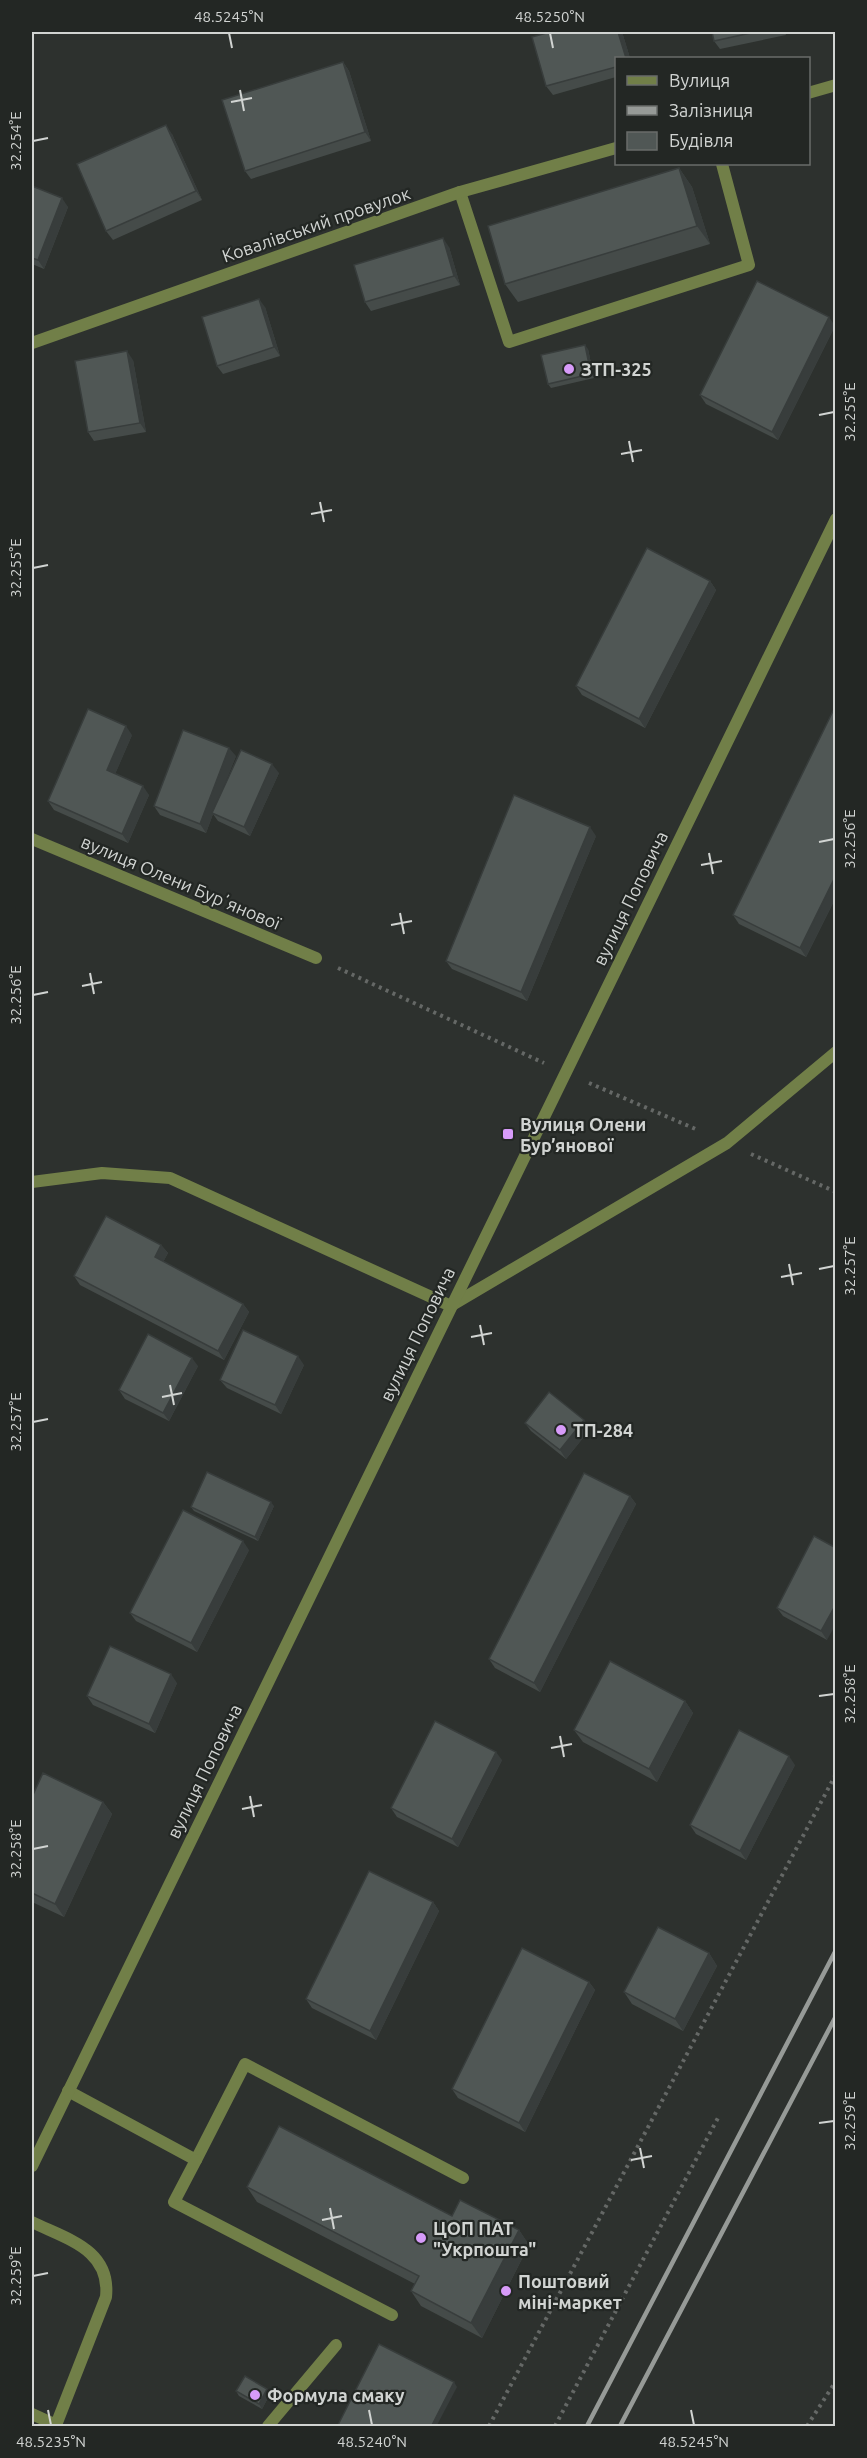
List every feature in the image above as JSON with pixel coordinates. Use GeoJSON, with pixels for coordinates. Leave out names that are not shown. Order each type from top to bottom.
{"type":"FeatureCollection","features":[{"type":"Feature","properties":{"kind":"street"},"geometry":{"type":"LineString","coordinates":[[810,92],[836,86]]}},
{"type":"Feature","properties":{"kind":"street","name":"Ковалівський провулок"},"geometry":{"type":"LineString","coordinates":[[32,344],[460,192],[615,148]]}},
{"type":"Feature","properties":{"kind":"street"},"geometry":{"type":"LineString","coordinates":[[460,192],[509,342],[749,265],[722,165]]}},
{"type":"Feature","properties":{"kind":"street","name":"вулиця Поповича"},"geometry":{"type":"LineString","coordinates":[[32,2166],[836,519]]}},
{"type":"Feature","properties":{"kind":"street","name":"вулиця Олени Бурʼянової"},"geometry":{"type":"LineString","coordinates":[[32,839],[316,958]]}},
{"type":"Feature","properties":{"kind":"street"},"geometry":{"type":"LineString","coordinates":[[32,1182],[102,1173],[170,1178],[451,1306],[727,1143],[836,1052]]}},
{"type":"Feature","properties":{"kind":"street"},"geometry":{"type":"LineString","coordinates":[[392,2315],[174,2202],[245,2064],[463,2178]]}},
{"type":"Feature","properties":{"kind":"street"},"geometry":{"type":"LineString","coordinates":[[68,2091],[196,2160]]}},
{"type":"Feature","properties":{"kind":"street"},"geometry":{"type":"LineString","coordinates":[[32,2222],[94,2255],[104,2270],[106,2278],[106,2297],[59,2426],[32,2414]]}},
{"type":"Feature","properties":{"kind":"street"},"geometry":{"type":"LineString","coordinates":[[268,2427],[336,2345]]}},
{"type":"Feature","properties":{"kind":"path"},"geometry":{"type":"LineString","coordinates":[[316,958],[565,1072]]}},
{"type":"Feature","properties":{"kind":"path"},"geometry":{"type":"LineString","coordinates":[[489,2427],[836,1774]]}},
{"type":"Feature","properties":{"kind":"path"},"geometry":{"type":"LineString","coordinates":[[555,2427],[719,2116]]}},
{"type":"Feature","properties":{"kind":"path"},"geometry":{"type":"LineString","coordinates":[[807,2427],[836,2381]]}},
{"type":"Feature","properties":{"kind":"building"},"geometry":{"type":"Polygon","coordinates":[[[550,32],[618,32],[626,57],[615,57],[615,67],[546,86],[532,37],[550,32]]]}},
{"type":"Feature","properties":{"kind":"building"},"geometry":{"type":"Polygon","coordinates":[[[712,32],[755,32],[714,41],[712,32]]]}},
{"type":"Feature","properties":{"kind":"building"},"geometry":{"type":"Polygon","coordinates":[[[343,62],[365,132],[245,171],[222,100],[343,62]]]}},
{"type":"Feature","properties":{"kind":"building"},"geometry":{"type":"Polygon","coordinates":[[[166,125],[196,191],[106,231],[77,164],[166,125]]]}},
{"type":"Feature","properties":{"kind":"building"},"geometry":{"type":"Polygon","coordinates":[[[679,168],[697,226],[505,284],[488,226],[679,168]]]}},
{"type":"Feature","properties":{"kind":"building"},"geometry":{"type":"Polygon","coordinates":[[[32,186],[62,198],[38,260],[32,258],[32,186]]]}},
{"type":"Feature","properties":{"kind":"building"},"geometry":{"type":"Polygon","coordinates":[[[443,238],[454,276],[365,302],[354,265],[443,238]]]}},
{"type":"Feature","properties":{"kind":"building"},"geometry":{"type":"Polygon","coordinates":[[[757,281],[829,317],[772,432],[700,395],[757,281]]]}},
{"type":"Feature","properties":{"kind":"building"},"geometry":{"type":"Polygon","coordinates":[[[259,299],[274,347],[217,366],[202,317],[259,299]]]}},
{"type":"Feature","properties":{"kind":"building","name":"ЗТП-325"},"geometry":{"type":"Polygon","coordinates":[[[585,345],[591,374],[548,384],[541,355],[585,345]]]}},
{"type":"Feature","properties":{"kind":"building"},"geometry":{"type":"Polygon","coordinates":[[[127,351],[140,423],[88,432],[75,361],[127,351]]]}},
{"type":"Feature","properties":{"kind":"building"},"geometry":{"type":"Polygon","coordinates":[[[647,548],[710,581],[639,719],[576,686],[647,548]]]}},
{"type":"Feature","properties":{"kind":"building"},"geometry":{"type":"Polygon","coordinates":[[[835,707],[836,875],[800,948],[733,915],[835,707]]]}},
{"type":"Feature","properties":{"kind":"building"},"geometry":{"type":"Polygon","coordinates":[[[88,709],[126,726],[107,770],[143,786],[122,834],[48,801],[88,709]]]}},
{"type":"Feature","properties":{"kind":"building"},"geometry":{"type":"Polygon","coordinates":[[[183,730],[229,748],[200,824],[154,806],[183,730]]]}},
{"type":"Feature","properties":{"kind":"building"},"geometry":{"type":"Polygon","coordinates":[[[241,750],[272,764],[244,827],[212,813],[241,750]]]}},
{"type":"Feature","properties":{"kind":"building"},"geometry":{"type":"Polygon","coordinates":[[[514,795],[590,827],[521,992],[446,961],[514,795]]]}},
{"type":"Feature","properties":{"kind":"building"},"geometry":{"type":"Polygon","coordinates":[[[106,1216],[161,1245],[155,1257],[243,1304],[218,1351],[74,1276],[106,1216]]]}},
{"type":"Feature","properties":{"kind":"building"},"geometry":{"type":"Polygon","coordinates":[[[243,1330],[298,1356],[275,1405],[220,1380],[243,1330]]]}},
{"type":"Feature","properties":{"kind":"building"},"geometry":{"type":"Polygon","coordinates":[[[148,1334],[192,1358],[163,1413],[119,1390],[148,1334]]]}},
{"type":"Feature","properties":{"kind":"building","name":"ТП-284"},"geometry":{"type":"Polygon","coordinates":[[[549,1392],[584,1420],[560,1450],[525,1423],[549,1392]]]}},
{"type":"Feature","properties":{"kind":"building"},"geometry":{"type":"Polygon","coordinates":[[[207,1472],[271,1502],[255,1537],[191,1507],[207,1472]]]}},
{"type":"Feature","properties":{"kind":"building"},"geometry":{"type":"Polygon","coordinates":[[[584,1473],[630,1496],[534,1683],[489,1659],[584,1473]]]}},
{"type":"Feature","properties":{"kind":"building"},"geometry":{"type":"Polygon","coordinates":[[[183,1510],[243,1541],[191,1643],[130,1613],[183,1510]]]}},
{"type":"Feature","properties":{"kind":"building"},"geometry":{"type":"Polygon","coordinates":[[[814,1536],[836,1548],[836,1604],[821,1631],[777,1608],[814,1536]]]}},
{"type":"Feature","properties":{"kind":"building"},"geometry":{"type":"Polygon","coordinates":[[[110,1646],[171,1674],[149,1724],[87,1696],[110,1646]]]}},
{"type":"Feature","properties":{"kind":"building"},"geometry":{"type":"Polygon","coordinates":[[[610,1661],[685,1701],[649,1769],[574,1730],[610,1661]]]}},
{"type":"Feature","properties":{"kind":"building"},"geometry":{"type":"Polygon","coordinates":[[[435,1721],[496,1752],[452,1839],[391,1808],[435,1721]]]}},
{"type":"Feature","properties":{"kind":"building"},"geometry":{"type":"Polygon","coordinates":[[[739,1730],[789,1756],[740,1851],[690,1825],[739,1730]]]}},
{"type":"Feature","properties":{"kind":"building"},"geometry":{"type":"Polygon","coordinates":[[[43,1773],[103,1802],[55,1904],[32,1893],[32,1797],[43,1773]]]}},
{"type":"Feature","properties":{"kind":"building"},"geometry":{"type":"Polygon","coordinates":[[[369,1871],[433,1902],[370,2031],[306,1999],[369,1871]]]}},
{"type":"Feature","properties":{"kind":"building"},"geometry":{"type":"Polygon","coordinates":[[[658,1927],[709,1953],[675,2019],[624,1992],[658,1927]]]}},
{"type":"Feature","properties":{"kind":"building"},"geometry":{"type":"Polygon","coordinates":[[[522,1948],[589,1982],[519,2123],[452,2089],[522,1948]]]}},
{"type":"Feature","properties":{"kind":"building","name":"ЦОП ПАТ \"Укрпошта\""},"geometry":{"type":"Polygon","coordinates":[[[279,2126],[452,2216],[460,2200],[519,2230],[471,2323],[411,2291],[419,2276],[247,2187],[279,2126]]]}},
{"type":"Feature","properties":{"kind":"building"},"geometry":{"type":"Polygon","coordinates":[[[379,2344],[454,2382],[431,2427],[337,2427],[379,2344]]]}},
{"type":"Feature","properties":{"kind":"building","name":"Формула смаку"},"geometry":{"type":"Polygon","coordinates":[[[245,2376],[267,2389],[259,2404],[236,2391],[245,2376]]]}},
{"type":"Feature","properties":{"kind":"railway"},"geometry":{"type":"LineString","coordinates":[[587,2426],[836,1950]]}},
{"type":"Feature","properties":{"kind":"railway"},"geometry":{"type":"LineString","coordinates":[[620,2426],[836,2016]]}},
{"type":"Feature","properties":{"kind":"place","name":"ЗТП-325"},"geometry":{"type":"Point","coordinates":[569,369]}},
{"type":"Feature","properties":{"kind":"place","name":"Вулиця Олени Бур’янової"},"geometry":{"type":"Point","coordinates":[508,1134]}},
{"type":"Feature","properties":{"kind":"place","name":"ТП-284"},"geometry":{"type":"Point","coordinates":[561,1430]}},
{"type":"Feature","properties":{"kind":"place","name":"ЦОП ПАТ \"Укрпошта\""},"geometry":{"type":"Point","coordinates":[421,2238]}},
{"type":"Feature","properties":{"kind":"place","name":"Поштовий міні-маркет"},"geometry":{"type":"Point","coordinates":[506,2291]}},
{"type":"Feature","properties":{"kind":"place","name":"Формула смаку"},"geometry":{"type":"Point","coordinates":[255,2395]}}]}
